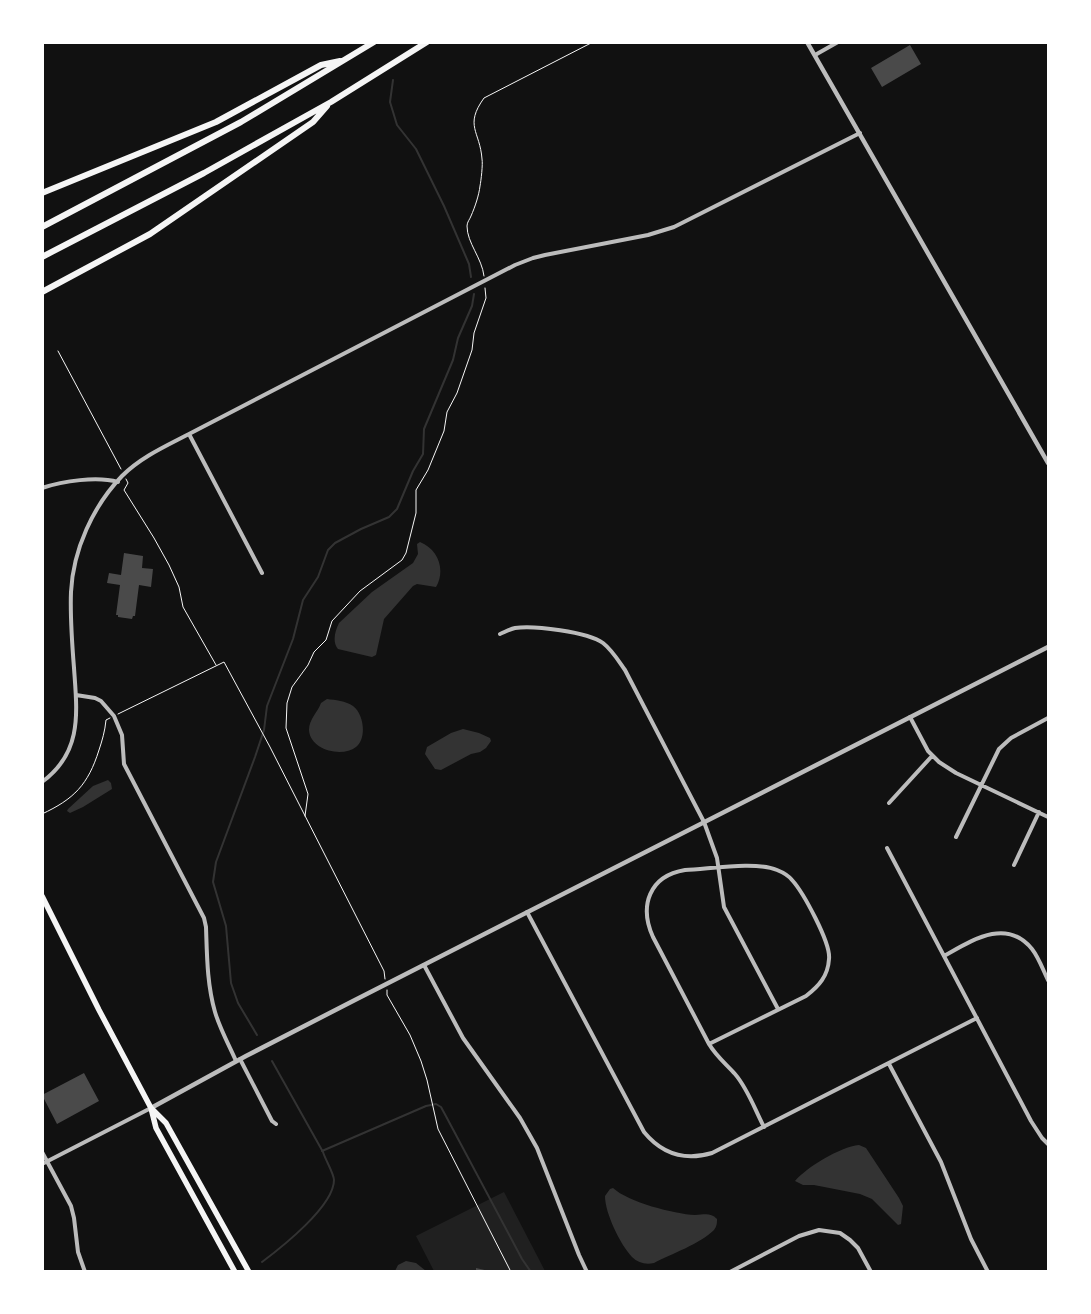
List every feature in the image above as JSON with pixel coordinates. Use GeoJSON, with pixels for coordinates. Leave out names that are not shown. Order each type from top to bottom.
{"type":"FeatureCollection","features":[{"type":"Feature","properties":{"kind":"highway"},"geometry":{"type":"LineString","coordinates":[[42,227],[190,150],[374,42]]}},
{"type":"Feature","properties":{"kind":"highway"},"geometry":{"type":"LineString","coordinates":[[42,257],[204,173],[331,102],[427,42]]}},
{"type":"Feature","properties":{"kind":"highway"},"geometry":{"type":"LineString","coordinates":[[42,193],[216,122],[321,65],[346,59]]}},
{"type":"Feature","properties":{"kind":"highway"},"geometry":{"type":"LineString","coordinates":[[42,292],[127,248],[174,218],[313,122],[331,102]]}},
{"type":"Feature","properties":{"kind":"main road"},"geometry":{"type":"LineString","coordinates":[[42,896],[103,1018],[152,1108],[166,1122],[249,1272]]}},
{"type":"Feature","properties":{"kind":"main road"},"geometry":{"type":"LineString","coordinates":[[152,1108],[156,1128],[235,1272]]}},
{"type":"Feature","properties":{"kind":"street"},"geometry":{"type":"LineString","coordinates":[[808,42],[1048,463]]}},
{"type":"Feature","properties":{"kind":"street"},"geometry":{"type":"LineString","coordinates":[[815,55],[838,42]]}},
{"type":"Feature","properties":{"kind":"street"},"geometry":{"type":"LineString","coordinates":[[42,782],[56,770],[70,748],[76,728],[71,590],[76,560],[90,523],[124,475],[156,452],[482,282],[533,258],[648,235],[674,227],[860,133]]}},
{"type":"Feature","properties":{"kind":"street"},"geometry":{"type":"LineString","coordinates":[[190,434],[262,573]]}},
{"type":"Feature","properties":{"kind":"street"},"geometry":{"type":"LineString","coordinates":[[42,488],[86,480],[102,479],[118,482]]}},
{"type":"Feature","properties":{"kind":"street"},"geometry":{"type":"LineString","coordinates":[[500,634],[513,628],[533,627],[576,633],[595,638],[614,653],[625,670],[704,822],[712,842],[726,913],[778,1009]]}},
{"type":"Feature","properties":{"kind":"street"},"geometry":{"type":"LineString","coordinates":[[42,1164],[152,1108],[238,1060],[1048,646]]}},
{"type":"Feature","properties":{"kind":"street"},"geometry":{"type":"LineString","coordinates":[[76,695],[95,698],[101,701],[114,716],[122,735],[124,764],[204,918],[209,981],[215,1012],[223,1034],[276,1124]]}},
{"type":"Feature","properties":{"kind":"street"},"geometry":{"type":"LineString","coordinates":[[910,717],[932,756],[947,768],[1048,817]]}},
{"type":"Feature","properties":{"kind":"street"},"geometry":{"type":"LineString","coordinates":[[956,837],[981,784],[1003,744],[1048,718]]}},
{"type":"Feature","properties":{"kind":"street"},"geometry":{"type":"LineString","coordinates":[[889,803],[932,756]]}},
{"type":"Feature","properties":{"kind":"street"},"geometry":{"type":"LineString","coordinates":[[1014,865],[1039,812]]}},
{"type":"Feature","properties":{"kind":"street"},"geometry":{"type":"LineString","coordinates":[[887,848],[1031,1121],[1048,1144]]}},
{"type":"Feature","properties":{"kind":"street"},"geometry":{"type":"LineString","coordinates":[[709,1044],[806,996],[822,981],[828,968],[829,959],[825,940],[799,888],[784,873],[763,866],[682,871],[663,878],[651,894],[646,910],[647,922],[653,937],[709,1044],[718,1058],[742,1083],[764,1127]]}},
{"type":"Feature","properties":{"kind":"street"},"geometry":{"type":"LineString","coordinates":[[527,912],[644,1132],[663,1150],[687,1157],[712,1152],[977,1018]]}},
{"type":"Feature","properties":{"kind":"street"},"geometry":{"type":"LineString","coordinates":[[944,956],[982,936],[998,933],[1017,936],[1030,948],[1048,980]]}},
{"type":"Feature","properties":{"kind":"street"},"geometry":{"type":"LineString","coordinates":[[424,965],[462,1038],[520,1118],[537,1148],[587,1272]]}},
{"type":"Feature","properties":{"kind":"street"},"geometry":{"type":"LineString","coordinates":[[889,1064],[941,1162],[971,1239],[988,1272]]}},
{"type":"Feature","properties":{"kind":"street"},"geometry":{"type":"LineString","coordinates":[[42,1152],[71,1206],[78,1252],[85,1272]]}},
{"type":"Feature","properties":{"kind":"street"},"geometry":{"type":"LineString","coordinates":[[730,1272],[799,1236],[819,1230],[840,1234],[850,1240],[858,1248],[871,1272]]}},
{"type":"Feature","properties":{"kind":"path"},"geometry":{"type":"LineString","coordinates":[[305,816],[308,794],[286,728],[287,703],[292,687],[308,665],[314,652],[326,640],[332,621],[360,590],[402,560],[406,553],[416,513],[416,490],[428,470],[441,438],[447,412],[457,392],[472,350],[474,332],[486,298],[479,257],[468,235],[466,224],[472,215],[480,186],[483,161],[473,122],[477,108],[484,98],[593,42]]}},
{"type":"Feature","properties":{"kind":"path"},"geometry":{"type":"LineString","coordinates":[[58,351],[128,483],[124,490],[165,559],[178,587],[183,607],[217,665]]}},
{"type":"Feature","properties":{"kind":"path"},"geometry":{"type":"LineString","coordinates":[[42,814],[55,808],[76,793],[88,778],[96,761],[106,720],[224,662],[270,747],[384,971],[384,978]]}},
{"type":"Feature","properties":{"kind":"path"},"geometry":{"type":"LineString","coordinates":[[388,995],[418,1053],[441,1136],[511,1272]]}},
{"type":"Feature","properties":{"kind":"shaded area"},"geometry":{"type":"Polygon","coordinates":[[[420,542],[436,555],[440,574],[436,587],[417,584],[413,586],[384,619],[376,655],[372,657],[338,649],[335,643],[335,636],[339,623],[372,592],[413,563],[418,554],[417,544],[420,542]]]}},
{"type":"Feature","properties":{"kind":"shaded area"},"geometry":{"type":"Polygon","coordinates":[[[327,699],[350,704],[357,710],[362,720],[363,732],[362,738],[356,747],[343,752],[335,752],[321,747],[311,737],[309,730],[310,722],[321,703],[327,699]]]}},
{"type":"Feature","properties":{"kind":"shaded area"},"geometry":{"type":"Polygon","coordinates":[[[463,729],[479,733],[490,738],[491,741],[480,752],[471,754],[441,770],[435,769],[425,754],[427,747],[451,733],[463,729]]]}},
{"type":"Feature","properties":{"kind":"shaded area"},"geometry":{"type":"Polygon","coordinates":[[[108,780],[111,783],[112,789],[83,807],[70,813],[67,811],[93,786],[108,780]]]}},
{"type":"Feature","properties":{"kind":"shaded area"},"geometry":{"type":"Polygon","coordinates":[[[859,1145],[866,1148],[899,1198],[903,1206],[901,1224],[898,1225],[872,1199],[860,1194],[814,1185],[803,1185],[795,1181],[824,1158],[859,1145]]]}},
{"type":"Feature","properties":{"kind":"shaded area"},"geometry":{"type":"Polygon","coordinates":[[[613,1188],[629,1198],[664,1210],[695,1215],[712,1215],[717,1219],[716,1226],[714,1230],[701,1240],[654,1263],[645,1264],[639,1262],[627,1251],[610,1219],[605,1196],[613,1188]]]}},
{"type":"Feature","properties":{"kind":"shaded area"},"geometry":{"type":"Polygon","coordinates":[[[504,1192],[545,1271],[434,1271],[416,1236],[504,1192]]]}},
{"type":"Feature","properties":{"kind":"shaded area"},"geometry":{"type":"Polygon","coordinates":[[[406,1261],[416,1263],[426,1271],[395,1271],[398,1265],[406,1261]]]}},
{"type":"Feature","properties":{"kind":"building"},"geometry":{"type":"Polygon","coordinates":[[[910,45],[921,64],[882,87],[871,68],[910,45]]]}},
{"type":"Feature","properties":{"kind":"building"},"geometry":{"type":"Polygon","coordinates":[[[124,553],[143,556],[142,568],[153,569],[151,587],[139,585],[135,616],[132,619],[116,615],[120,585],[107,583],[109,573],[121,575],[124,553]]]}},
{"type":"Feature","properties":{"kind":"building"},"geometry":{"type":"Polygon","coordinates":[[[84,1073],[99,1101],[57,1124],[42,1095],[84,1073]]]}},
{"type":"Feature","properties":{"kind":"building"},"geometry":{"type":"Polygon","coordinates":[[[476,1268],[489,1271],[489,1272],[476,1272],[476,1268]]]}},
{"type":"Feature","properties":{"kind":"waterway"},"geometry":{"type":"LineString","coordinates":[[393,80],[390,102],[397,125],[416,149],[444,206],[469,264],[471,277]]}},
{"type":"Feature","properties":{"kind":"waterway"},"geometry":{"type":"LineString","coordinates":[[257,1035],[238,1003],[231,983],[226,926],[213,882],[216,862],[264,730],[267,706],[293,639],[303,600],[318,577],[328,550],[335,543],[389,517],[397,509],[413,471],[423,454],[424,429],[453,360],[458,338],[472,306],[474,294]]}},
{"type":"Feature","properties":{"kind":"waterway"},"geometry":{"type":"LineString","coordinates":[[262,1262],[306,1225],[326,1202],[332,1190],[334,1180],[323,1152],[272,1061]]}},
{"type":"Feature","properties":{"kind":"waterway"},"geometry":{"type":"LineString","coordinates":[[322,1151],[426,1106],[436,1104],[441,1107],[522,1259],[531,1272]]}}]}
